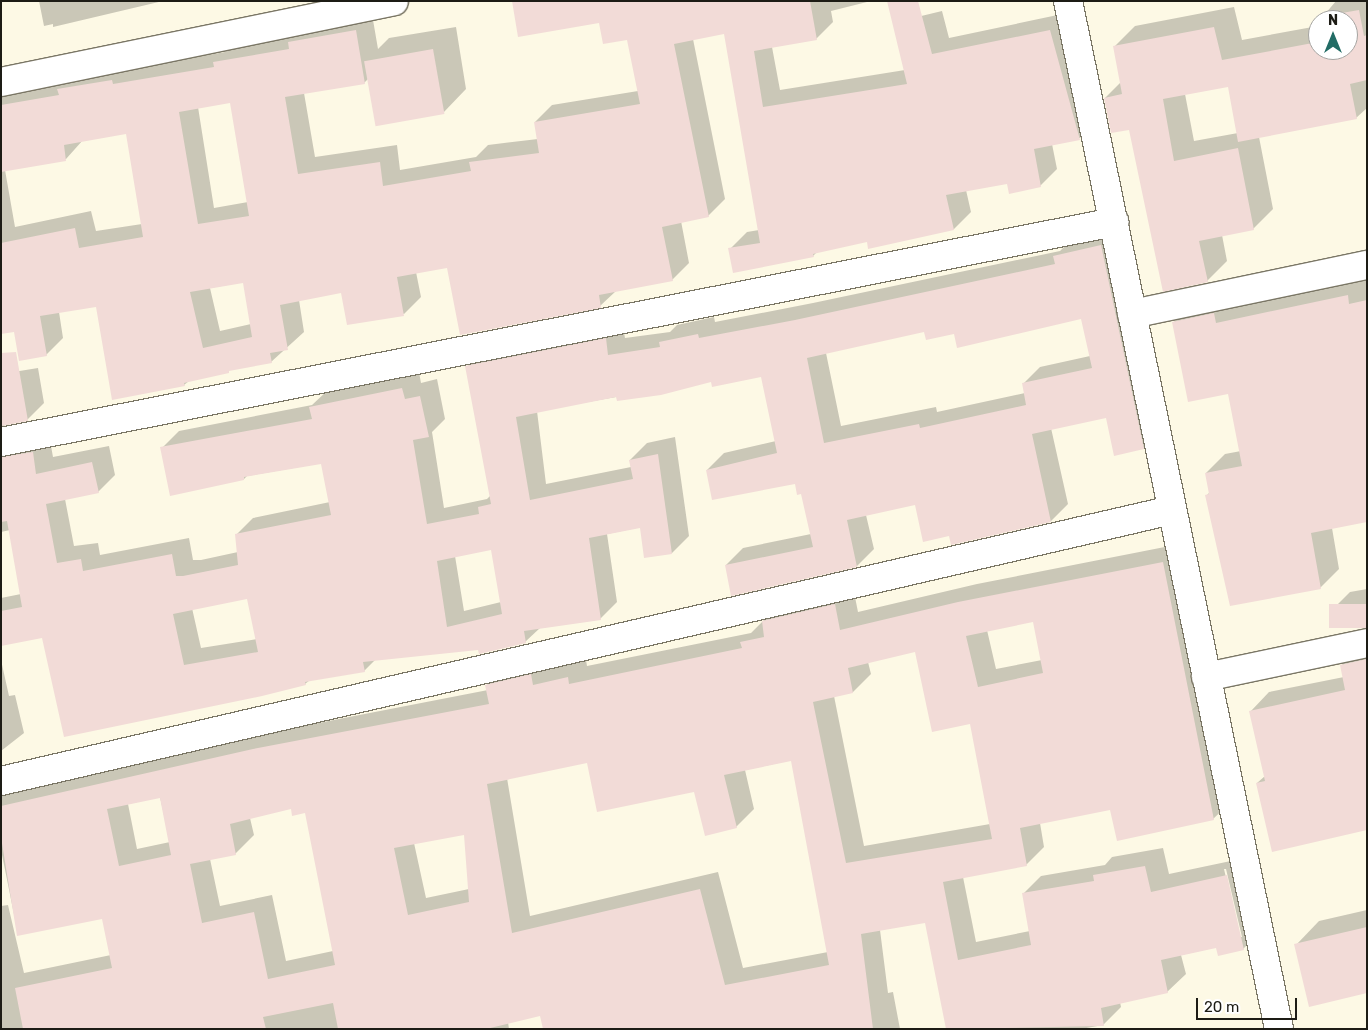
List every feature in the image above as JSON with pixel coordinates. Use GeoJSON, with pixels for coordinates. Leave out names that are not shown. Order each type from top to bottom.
{"type":"FeatureCollection","features":[{"type":"Feature","properties":{"kind":"street"},"geometry":{"type":"LineString","coordinates":[[1,82],[394,1]]}},
{"type":"Feature","properties":{"kind":"street"},"geometry":{"type":"LineString","coordinates":[[1068,1],[1279,1029]]}},
{"type":"Feature","properties":{"kind":"street"},"geometry":{"type":"LineString","coordinates":[[1,442],[1114,222]]}},
{"type":"Feature","properties":{"kind":"street"},"geometry":{"type":"LineString","coordinates":[[1132,314],[1367,265]]}},
{"type":"Feature","properties":{"kind":"street"},"geometry":{"type":"LineString","coordinates":[[1,781],[1172,510]]}},
{"type":"Feature","properties":{"kind":"street"},"geometry":{"type":"LineString","coordinates":[[1206,677],[1367,643]]}},
{"type":"Feature","properties":{"kind":"building"},"geometry":{"type":"Polygon","coordinates":[[[512,1],[810,1],[817,40],[754,51],[763,107],[907,84],[887,1],[918,1],[932,54],[1050,30],[1080,140],[1034,149],[1041,187],[1009,194],[1007,184],[946,195],[954,230],[868,249],[867,242],[813,254],[814,257],[733,273],[728,248],[760,243],[724,34],[674,44],[709,217],[662,227],[673,281],[599,295],[601,308],[460,335],[447,268],[397,277],[404,316],[347,325],[341,293],[280,305],[288,350],[270,353],[272,363],[229,371],[229,373],[184,383],[185,386],[112,400],[96,307],[40,316],[47,356],[19,361],[14,332],[1,334],[1,243],[75,228],[79,248],[143,237],[126,134],[64,145],[66,161],[1,172],[1,105],[59,95],[57,89],[112,80],[113,84],[214,67],[213,62],[289,49],[288,42],[356,30],[365,84],[285,97],[298,174],[380,162],[383,186],[471,171],[469,162],[539,153],[534,122],[640,104],[627,40],[603,44],[599,23],[518,37],[512,1]],[[230,103],[179,112],[198,224],[249,216],[230,103]],[[243,283],[190,292],[203,348],[252,337],[243,283]]]}},
{"type":"Feature","properties":{"kind":"building"},"geometry":{"type":"Polygon","coordinates":[[[1358,10],[1364,36],[1367,35],[1367,80],[1350,84],[1357,119],[1238,142],[1228,87],[1163,99],[1174,161],[1238,148],[1254,230],[1199,241],[1208,282],[1163,292],[1129,130],[1111,133],[1104,98],[1122,94],[1113,46],[1214,27],[1222,60],[1308,44],[1308,60],[1358,60],[1358,10]]]}},
{"type":"Feature","properties":{"kind":"building"},"geometry":{"type":"Polygon","coordinates":[[[433,49],[444,114],[376,126],[364,61],[433,49]]]}},
{"type":"Feature","properties":{"kind":"building"},"geometry":{"type":"Polygon","coordinates":[[[1101,245],[1144,449],[1114,456],[1106,418],[1032,434],[1051,522],[951,545],[949,536],[923,542],[915,505],[847,520],[857,567],[731,596],[725,565],[813,547],[801,494],[797,495],[795,484],[712,500],[706,470],[777,453],[761,377],[712,387],[711,382],[661,395],[617,401],[616,397],[516,417],[530,500],[633,479],[629,460],[658,454],[672,554],[644,558],[640,528],[589,538],[601,620],[524,631],[526,643],[479,654],[478,650],[363,662],[365,672],[305,682],[306,685],[262,696],[64,737],[42,638],[1,646],[1,611],[22,607],[7,521],[1,522],[1,457],[33,452],[36,474],[92,462],[99,493],[46,504],[57,563],[81,559],[83,571],[172,554],[176,576],[183,576],[238,565],[235,534],[331,515],[321,464],[244,477],[244,480],[170,496],[160,447],[312,419],[309,407],[402,388],[405,399],[420,396],[429,437],[413,440],[427,524],[479,514],[478,507],[491,504],[465,366],[606,338],[608,355],[660,347],[659,342],[698,334],[699,338],[795,320],[1055,264],[1053,256],[1101,245]],[[1081,319],[957,348],[954,334],[926,340],[924,332],[807,358],[824,443],[919,424],[920,428],[1026,405],[1022,383],[1092,368],[1081,319]],[[491,550],[437,561],[447,627],[502,614],[491,550]],[[247,599],[173,614],[184,665],[258,652],[247,599]]]}},
{"type":"Feature","properties":{"kind":"building"},"geometry":{"type":"Polygon","coordinates":[[[1348,295],[1349,304],[1367,300],[1367,522],[1311,533],[1321,589],[1230,606],[1205,495],[1209,494],[1205,473],[1242,466],[1228,394],[1188,402],[1172,322],[1214,313],[1216,323],[1348,295]]]}},
{"type":"Feature","properties":{"kind":"building"},"geometry":{"type":"Polygon","coordinates":[[[16,352],[28,421],[1,426],[1,353],[16,352]]]}},
{"type":"Feature","properties":{"kind":"building"},"geometry":{"type":"Polygon","coordinates":[[[1163,562],[1214,820],[1117,841],[1110,810],[1020,828],[1027,866],[943,882],[958,960],[1031,945],[1022,893],[1094,881],[1093,875],[1145,866],[1151,892],[1227,875],[1244,950],[1218,956],[1216,948],[1161,960],[1168,993],[1101,1008],[1104,1026],[946,1029],[925,923],[861,934],[873,1029],[543,1029],[540,1016],[486,1029],[338,1029],[333,1003],[263,1017],[266,1029],[23,1029],[15,988],[112,968],[102,919],[17,936],[1,837],[1,806],[253,749],[489,704],[485,685],[531,674],[533,685],[568,677],[569,684],[742,648],[740,642],[764,637],[762,621],[835,604],[840,630],[958,602],[1163,562]],[[1033,622],[966,636],[978,687],[1043,673],[1033,622]],[[915,652],[848,668],[853,693],[813,702],[846,863],[992,839],[970,724],[932,732],[915,652]],[[791,761],[724,775],[737,828],[705,836],[694,792],[597,812],[587,763],[487,784],[512,933],[700,889],[725,985],[829,965],[791,761]],[[160,798],[107,809],[119,866],[171,855],[160,798]],[[291,809],[230,824],[236,855],[190,864],[202,923],[254,912],[268,979],[335,965],[305,813],[292,816],[291,809]],[[464,835],[394,848],[408,915],[469,902],[464,835]]]}},
{"type":"Feature","properties":{"kind":"building"},"geometry":{"type":"Polygon","coordinates":[[[1329,604],[1367,604],[1367,628],[1329,628],[1329,604]]]}},
{"type":"Feature","properties":{"kind":"building"},"geometry":{"type":"Polygon","coordinates":[[[1367,659],[1367,830],[1272,852],[1256,783],[1265,781],[1249,711],[1345,690],[1340,665],[1367,659]]]}},
{"type":"Feature","properties":{"kind":"building"},"geometry":{"type":"Polygon","coordinates":[[[1367,927],[1367,993],[1309,1007],[1294,944],[1367,927]]]}}]}
